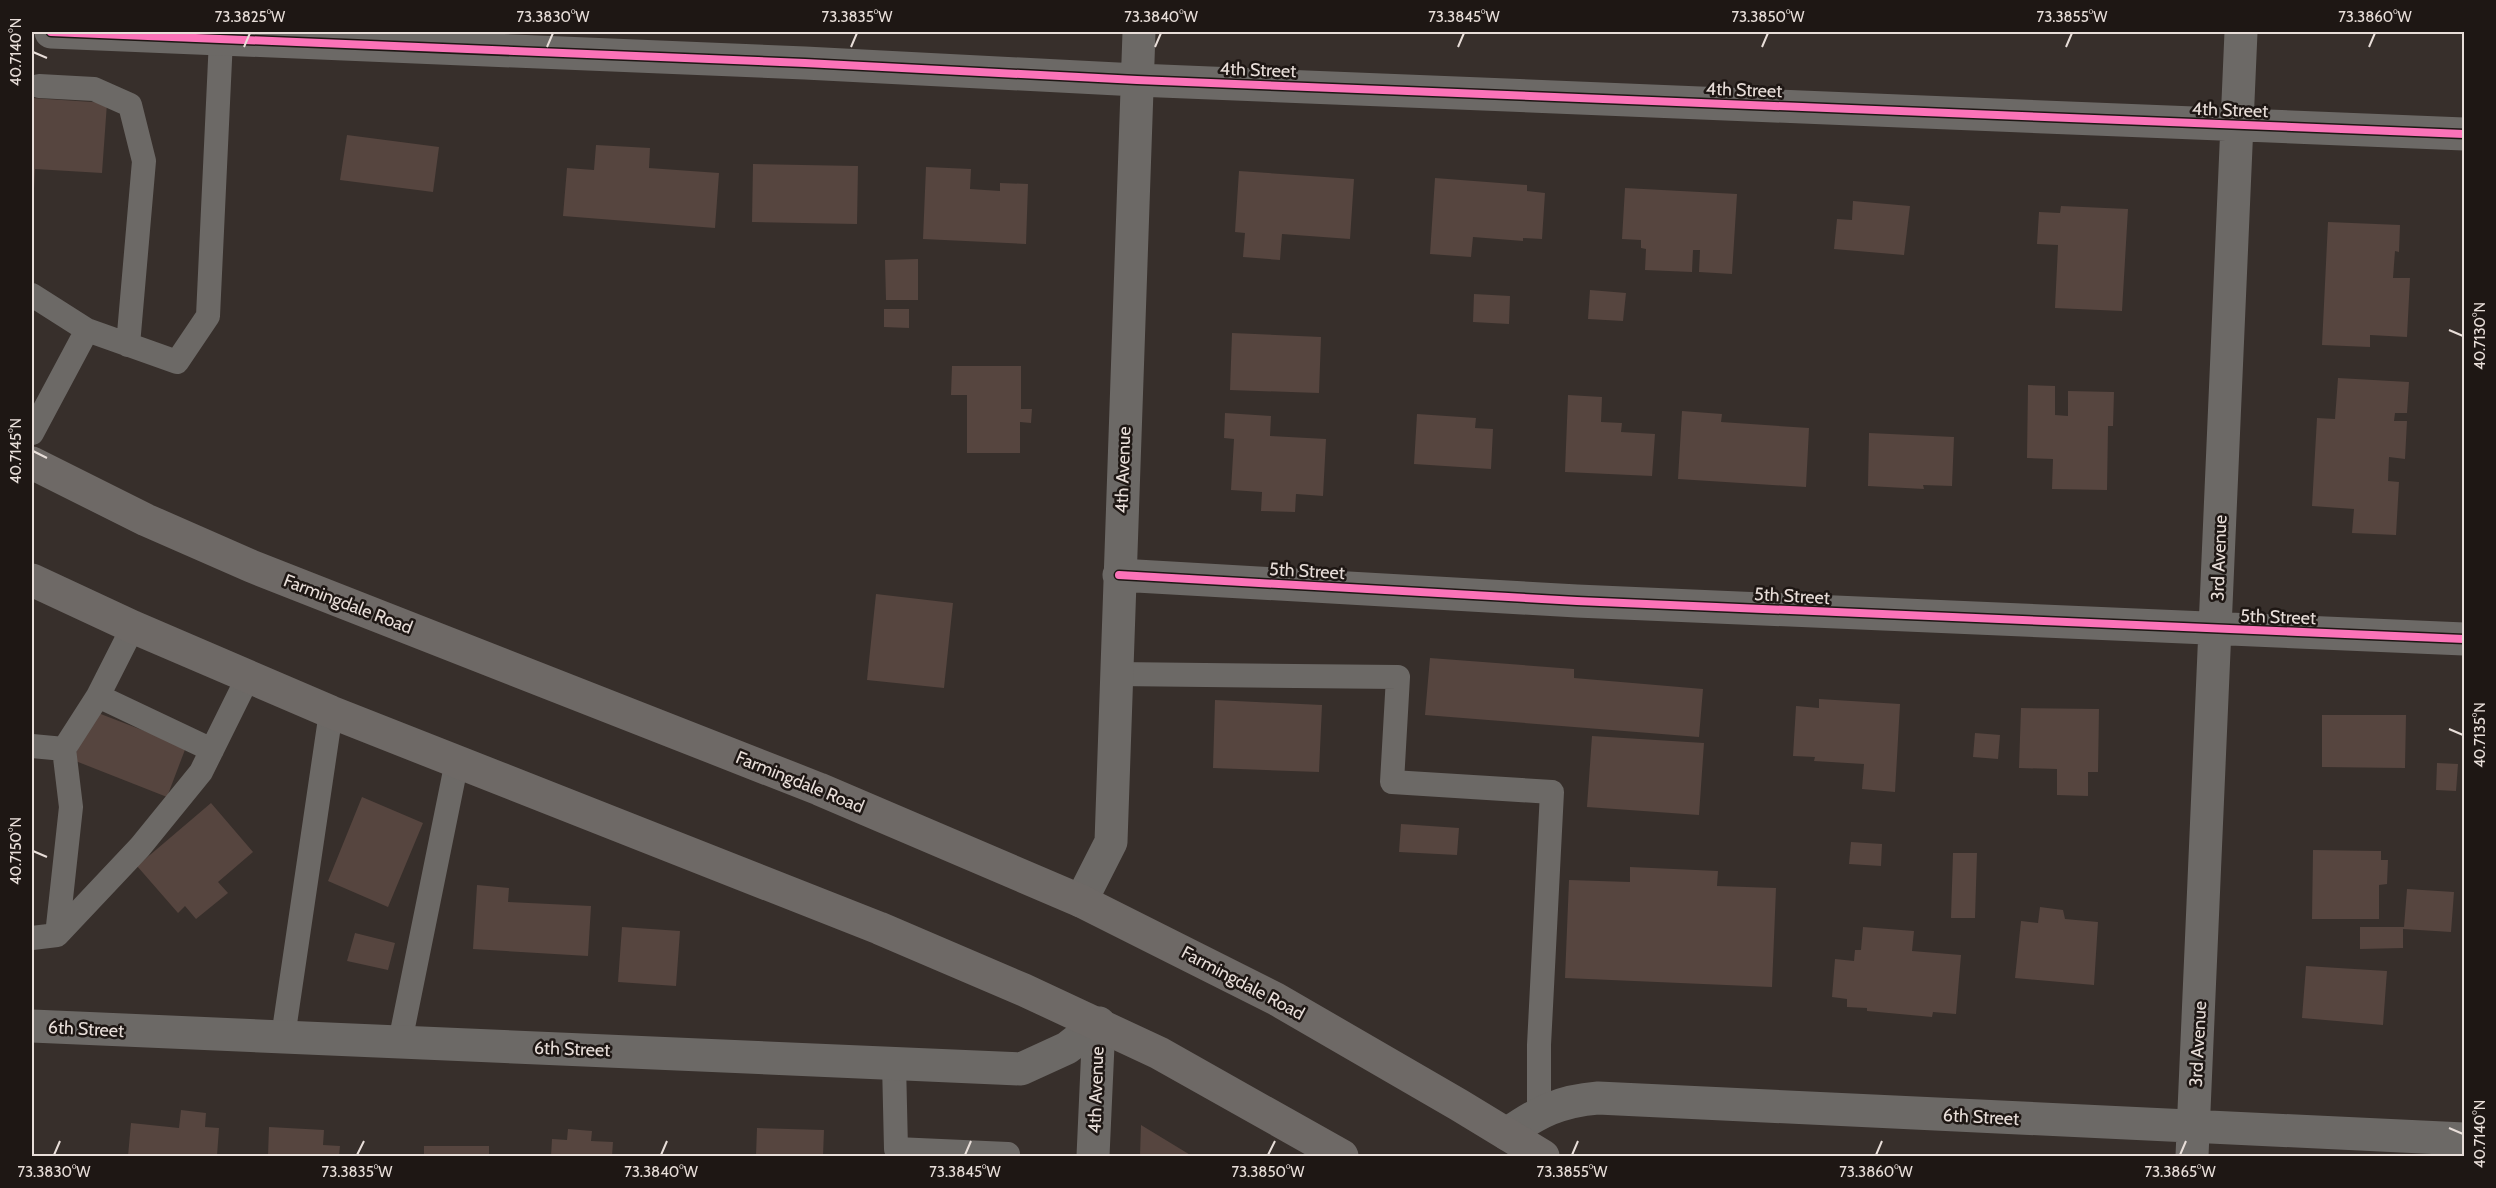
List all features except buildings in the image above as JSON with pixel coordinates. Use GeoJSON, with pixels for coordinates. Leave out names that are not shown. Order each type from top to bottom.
{"type":"FeatureCollection","features":[{"type":"Feature","properties":{"kind":"main road","name":"Farmingdale Road"},"geometry":{"type":"LineString","coordinates":[[32,463],[146,520],[251,566],[819,789],[1081,901],[1276,999],[1543,1156]]}},
{"type":"Feature","properties":{"kind":"main road"},"geometry":{"type":"LineString","coordinates":[[32,580],[133,627],[331,712],[879,928],[1099,1023],[1159,1053],[1342,1156]]}},
{"type":"Feature","properties":{"kind":"street","name":"4th Street"},"geometry":{"type":"LineString","coordinates":[[51,32],[805,63],[1137,80],[2464,134]]}},
{"type":"Feature","properties":{"kind":"street","name":"4th Avenue"},"geometry":{"type":"LineString","coordinates":[[1081,901],[1111,842],[1139,32]]}},
{"type":"Feature","properties":{"kind":"street","name":"3rd Avenue"},"geometry":{"type":"LineString","coordinates":[[2193,1142],[2241,32]]}},
{"type":"Feature","properties":{"kind":"street","name":"5th Street"},"geometry":{"type":"LineString","coordinates":[[1119,575],[1577,601],[2464,639]]}},
{"type":"Feature","properties":{"kind":"street","name":"4th Avenue"},"geometry":{"type":"LineString","coordinates":[[1093,1156],[1099,1023]]}},
{"type":"Feature","properties":{"kind":"street","name":"6th Street"},"geometry":{"type":"LineString","coordinates":[[32,1026],[1021,1069],[1067,1048],[1099,1023]]}},
{"type":"Feature","properties":{"kind":"street","name":"6th Street"},"geometry":{"type":"LineString","coordinates":[[1507,1134],[1539,1113],[1563,1103],[1598,1098],[2193,1142],[2464,1139]]}},
{"type":"Feature","properties":{"kind":"lane"},"geometry":{"type":"LineString","coordinates":[[32,296],[87,330],[177,362],[208,316],[221,39]]}},
{"type":"Feature","properties":{"kind":"lane"},"geometry":{"type":"LineString","coordinates":[[39,86],[94,89],[130,105],[144,161],[128,345]]}},
{"type":"Feature","properties":{"kind":"lane"},"geometry":{"type":"LineString","coordinates":[[32,434],[87,330]]}},
{"type":"Feature","properties":{"kind":"lane"},"geometry":{"type":"LineString","coordinates":[[57,934],[71,807],[64,749],[98,696],[133,627]]}},
{"type":"Feature","properties":{"kind":"lane"},"geometry":{"type":"LineString","coordinates":[[1116,674],[1398,677],[1392,782],[1552,792],[1539,1045],[1539,1113]]}},
{"type":"Feature","properties":{"kind":"lane"},"geometry":{"type":"LineString","coordinates":[[32,938],[57,934],[140,847],[201,772],[248,677]]}},
{"type":"Feature","properties":{"kind":"lane"},"geometry":{"type":"LineString","coordinates":[[98,696],[212,750]]}},
{"type":"Feature","properties":{"kind":"lane"},"geometry":{"type":"LineString","coordinates":[[283,1037],[331,712]]}},
{"type":"Feature","properties":{"kind":"lane"},"geometry":{"type":"LineString","coordinates":[[32,747],[64,749]]}},
{"type":"Feature","properties":{"kind":"lane"},"geometry":{"type":"LineString","coordinates":[[400,1042],[456,761]]}},
{"type":"Feature","properties":{"kind":"lane"},"geometry":{"type":"LineString","coordinates":[[894,1063],[897,1149],[1008,1154],[1008,1156]]}},
{"type":"Feature","properties":{"kind":"cycle path"},"geometry":{"type":"LineString","coordinates":[[51,32],[805,63],[1137,80],[2464,134]]}},
{"type":"Feature","properties":{"kind":"cycle path"},"geometry":{"type":"LineString","coordinates":[[1119,575],[1577,601],[2464,639]]}}]}
